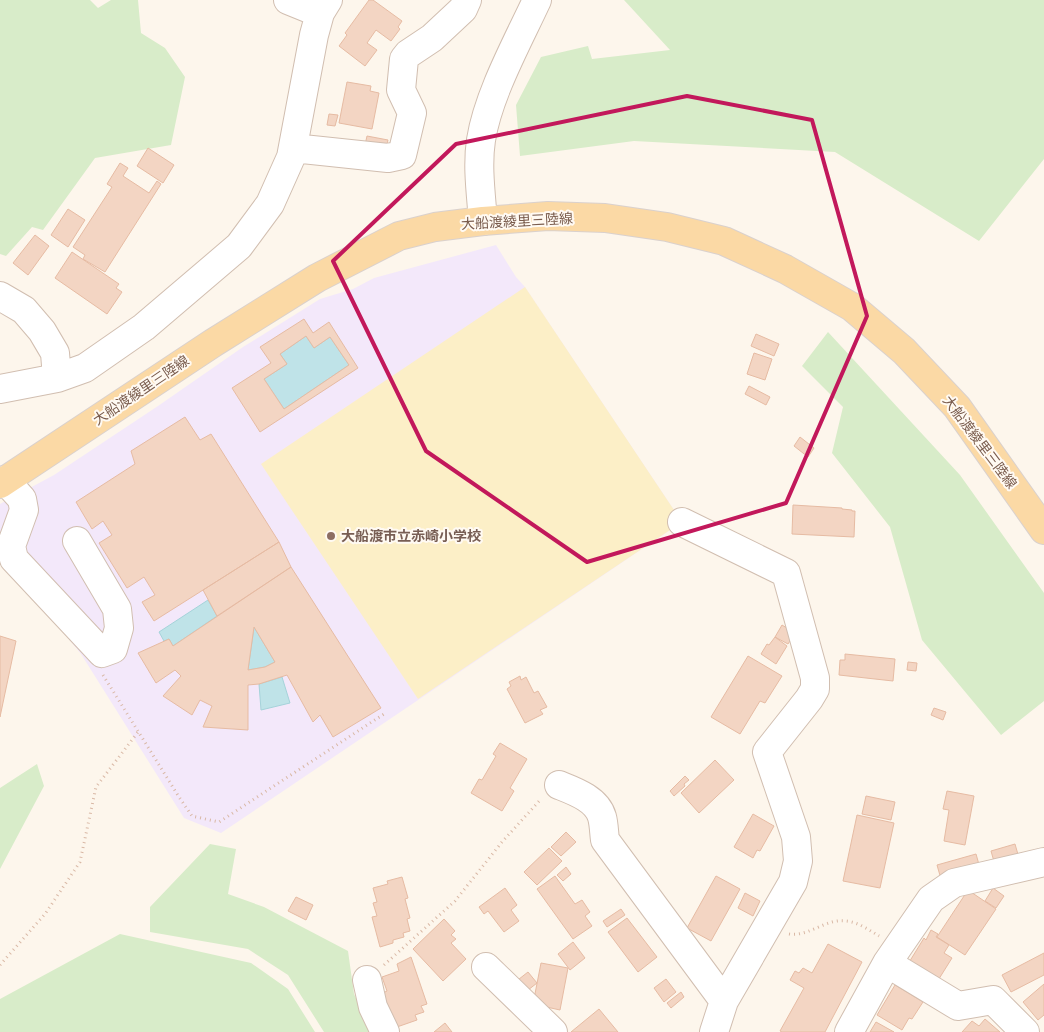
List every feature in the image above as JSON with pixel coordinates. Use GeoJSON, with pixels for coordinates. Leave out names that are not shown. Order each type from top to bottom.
{"type":"FeatureCollection","features":[{"type":"Feature","properties":{"kind":"main road","name":"大船渡綾里三陸線"},"geometry":{"type":"LineString","coordinates":[[2,482],[213,342],[317,278],[399,236],[435,227],[483,221],[548,216],[605,218],[667,227],[724,241],[785,269],[852,307],[904,351],[958,407],[1044,530]]}},
{"type":"Feature","properties":{"kind":"street"},"geometry":{"type":"LineString","coordinates":[[0,389],[57,378],[85,368],[144,327],[239,246],[270,204],[291,157],[314,35],[324,6],[288,0]]}},
{"type":"Feature","properties":{"kind":"street"},"geometry":{"type":"LineString","coordinates":[[292,148],[388,158],[402,155],[412,113],[401,90],[404,59],[408,54],[432,38],[463,9],[467,0]]}},
{"type":"Feature","properties":{"kind":"street"},"geometry":{"type":"LineString","coordinates":[[483,221],[480,184],[481,140],[492,101],[537,0]]}},
{"type":"Feature","properties":{"kind":"street"},"geometry":{"type":"LineString","coordinates":[[0,296],[24,310],[42,331],[55,353],[57,378]]}},
{"type":"Feature","properties":{"kind":"street"},"geometry":{"type":"LineString","coordinates":[[2,482],[22,499],[24,510],[11,546],[14,559],[102,653],[113,649],[119,628],[117,609],[78,541]]}},
{"type":"Feature","properties":{"kind":"street"},"geometry":{"type":"LineString","coordinates":[[682,522],[786,573],[815,678],[814,689],[809,699],[768,752],[796,836],[798,861],[793,882],[724,1001],[714,1032]]}},
{"type":"Feature","properties":{"kind":"street"},"geometry":{"type":"LineString","coordinates":[[559,785],[576,792],[590,801],[601,815],[605,840],[724,1001]]}},
{"type":"Feature","properties":{"kind":"street"},"geometry":{"type":"LineString","coordinates":[[848,1032],[893,955],[931,899],[954,883],[1044,862]]}},
{"type":"Feature","properties":{"kind":"street"},"geometry":{"type":"LineString","coordinates":[[893,955],[958,1006],[993,1000],[1025,1032]]}},
{"type":"Feature","properties":{"kind":"street"},"geometry":{"type":"LineString","coordinates":[[486,967],[553,1032]]}},
{"type":"Feature","properties":{"kind":"street"},"geometry":{"type":"LineString","coordinates":[[367,980],[373,1007],[385,1032]]}},
{"type":"Feature","properties":{"kind":"path"},"geometry":{"type":"LineString","coordinates":[[102,673],[192,816],[219,822],[384,714]]}},
{"type":"Feature","properties":{"kind":"path"},"geometry":{"type":"LineString","coordinates":[[0,965],[45,914],[80,862],[96,788],[138,732]]}},
{"type":"Feature","properties":{"kind":"path"},"geometry":{"type":"LineString","coordinates":[[367,980],[455,901],[502,842],[540,800],[559,785]]}},
{"type":"Feature","properties":{"kind":"path"},"geometry":{"type":"LineString","coordinates":[[768,925],[789,934],[798,935],[839,920],[848,921],[860,925],[893,955]]}},
{"type":"Feature","properties":{"kind":"highlighted area"},"geometry":{"type":"Polygon","coordinates":[[[687,96],[812,120],[867,316],[786,503],[587,562],[426,451],[333,261],[456,144],[687,96]]]}},
{"type":"Feature","properties":{"kind":"shaded area","name":"大船渡市立赤崎小学校"},"geometry":{"type":"Polygon","coordinates":[[[496,245],[682,522],[221,833],[184,818],[81,654],[9,565],[0,550],[0,504],[54,475],[243,347],[320,299],[353,289],[374,278],[496,245]]]}},
{"type":"Feature","properties":{"kind":"green space"},"geometry":{"type":"Polygon","coordinates":[[[0,0],[90,0],[98,8],[111,0],[138,0],[141,33],[165,48],[185,77],[171,145],[95,158],[43,230],[32,227],[6,256],[0,254],[0,0]]]}},
{"type":"Feature","properties":{"kind":"green space"},"geometry":{"type":"Polygon","coordinates":[[[624,0],[1044,0],[1044,159],[979,241],[835,152],[634,141],[520,156],[516,105],[541,57],[588,46],[592,59],[670,50],[624,0]]]}},
{"type":"Feature","properties":{"kind":"green space"},"geometry":{"type":"Polygon","coordinates":[[[828,332],[960,475],[1044,593],[1044,701],[1001,735],[922,640],[890,527],[832,453],[843,407],[802,366],[828,332]]]}},
{"type":"Feature","properties":{"kind":"green space"},"geometry":{"type":"Polygon","coordinates":[[[37,764],[44,786],[0,869],[0,788],[37,764]]]}},
{"type":"Feature","properties":{"kind":"green space"},"geometry":{"type":"Polygon","coordinates":[[[210,844],[236,849],[228,894],[264,907],[348,951],[354,994],[372,1032],[324,1032],[288,975],[248,949],[150,932],[150,907],[210,844]]]}},
{"type":"Feature","properties":{"kind":"green space"},"geometry":{"type":"Polygon","coordinates":[[[120,934],[251,963],[288,989],[315,1032],[0,1032],[0,999],[120,934]]]}},
{"type":"Feature","properties":{"kind":"sand"},"geometry":{"type":"Polygon","coordinates":[[[525,287],[682,522],[418,699],[261,464],[525,287]]]}},
{"type":"Feature","properties":{"kind":"water"},"geometry":{"type":"Polygon","coordinates":[[[306,336],[314,348],[330,337],[349,365],[284,409],[264,379],[287,364],[280,354],[306,336]]]}},
{"type":"Feature","properties":{"kind":"water"},"geometry":{"type":"Polygon","coordinates":[[[208,600],[217,616],[173,646],[169,639],[164,641],[159,632],[208,600]]]}},
{"type":"Feature","properties":{"kind":"water"},"geometry":{"type":"Polygon","coordinates":[[[254,627],[275,662],[265,667],[248,670],[254,627]]]}},
{"type":"Feature","properties":{"kind":"water"},"geometry":{"type":"Polygon","coordinates":[[[282,677],[290,703],[261,710],[259,684],[282,677]]]}},
{"type":"Feature","properties":{"kind":"building"},"geometry":{"type":"Polygon","coordinates":[[[369,0],[373,0],[402,21],[398,27],[400,29],[391,41],[376,30],[367,43],[377,50],[365,66],[339,46],[347,35],[345,33],[369,0]]]}},
{"type":"Feature","properties":{"kind":"building"},"geometry":{"type":"Polygon","coordinates":[[[347,82],[371,86],[370,91],[379,93],[372,129],[339,123],[347,82]]]}},
{"type":"Feature","properties":{"kind":"building"},"geometry":{"type":"Polygon","coordinates":[[[329,114],[338,115],[335,126],[327,125],[329,114]]]}},
{"type":"Feature","properties":{"kind":"building"},"geometry":{"type":"Polygon","coordinates":[[[367,136],[388,140],[386,148],[365,145],[367,136]]]}},
{"type":"Feature","properties":{"kind":"building"},"geometry":{"type":"Polygon","coordinates":[[[148,148],[174,165],[163,183],[137,166],[148,148]]]}},
{"type":"Feature","properties":{"kind":"building"},"geometry":{"type":"Polygon","coordinates":[[[120,163],[128,168],[123,176],[149,193],[157,181],[161,184],[105,272],[83,259],[85,255],[73,247],[112,187],[107,184],[120,163]]]}},
{"type":"Feature","properties":{"kind":"building"},"geometry":{"type":"Polygon","coordinates":[[[68,209],[85,220],[68,247],[51,235],[68,209]]]}},
{"type":"Feature","properties":{"kind":"building"},"geometry":{"type":"Polygon","coordinates":[[[35,235],[49,246],[28,275],[13,263],[35,235]]]}},
{"type":"Feature","properties":{"kind":"building"},"geometry":{"type":"Polygon","coordinates":[[[72,252],[119,284],[116,288],[122,292],[107,314],[55,278],[72,252]]]}},
{"type":"Feature","properties":{"kind":"building"},"geometry":{"type":"Polygon","coordinates":[[[304,319],[313,333],[329,322],[358,368],[260,432],[232,388],[271,363],[260,347],[304,319]],[[306,336],[280,354],[287,364],[264,379],[284,409],[349,365],[330,337],[314,348],[306,336]]]}},
{"type":"Feature","properties":{"kind":"building"},"geometry":{"type":"Polygon","coordinates":[[[756,334],[779,344],[774,356],[751,346],[756,334]]]}},
{"type":"Feature","properties":{"kind":"building"},"geometry":{"type":"Polygon","coordinates":[[[754,353],[772,359],[765,380],[747,374],[754,353]]]}},
{"type":"Feature","properties":{"kind":"building"},"geometry":{"type":"Polygon","coordinates":[[[749,386],[770,397],[766,405],[745,394],[749,386]]]}},
{"type":"Feature","properties":{"kind":"building"},"geometry":{"type":"Polygon","coordinates":[[[185,417],[200,440],[211,434],[279,542],[154,621],[142,602],[155,595],[144,577],[127,588],[99,543],[112,535],[103,521],[92,529],[76,502],[135,464],[131,451],[185,417]]]}},
{"type":"Feature","properties":{"kind":"building"},"geometry":{"type":"Polygon","coordinates":[[[800,437],[814,448],[808,457],[794,446],[800,437]]]}},
{"type":"Feature","properties":{"kind":"building"},"geometry":{"type":"Polygon","coordinates":[[[793,505],[842,508],[855,511],[854,537],[792,534],[793,505]]]}},
{"type":"Feature","properties":{"kind":"building"},"geometry":{"type":"Polygon","coordinates":[[[279,542],[291,567],[217,616],[203,590],[279,542]]]}},
{"type":"Feature","properties":{"kind":"building"},"geometry":{"type":"Polygon","coordinates":[[[291,567],[381,708],[333,737],[320,715],[313,722],[287,675],[259,684],[248,685],[248,730],[203,727],[212,706],[200,700],[192,715],[163,696],[181,676],[175,670],[156,683],[138,653],[169,639],[173,646],[291,567]],[[254,627],[248,670],[265,667],[275,662],[254,627]]]}},
{"type":"Feature","properties":{"kind":"building"},"geometry":{"type":"Polygon","coordinates":[[[782,625],[795,633],[788,644],[775,637],[782,625]]]}},
{"type":"Feature","properties":{"kind":"building"},"geometry":{"type":"Polygon","coordinates":[[[0,636],[16,641],[0,717],[0,636]]]}},
{"type":"Feature","properties":{"kind":"building"},"geometry":{"type":"Polygon","coordinates":[[[775,637],[787,646],[776,664],[761,654],[767,644],[769,645],[775,637]]]}},
{"type":"Feature","properties":{"kind":"building"},"geometry":{"type":"Polygon","coordinates":[[[845,654],[895,659],[893,681],[839,675],[840,660],[845,660],[845,654]]]}},
{"type":"Feature","properties":{"kind":"building"},"geometry":{"type":"Polygon","coordinates":[[[748,656],[782,676],[765,703],[760,701],[740,734],[711,717],[748,656]]]}},
{"type":"Feature","properties":{"kind":"building"},"geometry":{"type":"Polygon","coordinates":[[[908,662],[917,663],[916,671],[907,670],[908,662]]]}},
{"type":"Feature","properties":{"kind":"building"},"geometry":{"type":"Polygon","coordinates":[[[520,676],[521,680],[526,677],[534,693],[538,691],[547,707],[540,710],[543,714],[525,723],[507,689],[511,686],[509,682],[520,676]]]}},
{"type":"Feature","properties":{"kind":"building"},"geometry":{"type":"Polygon","coordinates":[[[934,708],[946,712],[943,720],[931,715],[934,708]]]}},
{"type":"Feature","properties":{"kind":"building"},"geometry":{"type":"Polygon","coordinates":[[[500,743],[527,759],[510,788],[514,791],[502,811],[471,793],[479,779],[482,780],[496,756],[493,754],[500,743]]]}},
{"type":"Feature","properties":{"kind":"building"},"geometry":{"type":"Polygon","coordinates":[[[715,760],[734,780],[699,813],[681,793],[715,760]]]}},
{"type":"Feature","properties":{"kind":"building"},"geometry":{"type":"Polygon","coordinates":[[[685,776],[689,780],[674,796],[670,791],[685,776]]]}},
{"type":"Feature","properties":{"kind":"building"},"geometry":{"type":"Polygon","coordinates":[[[947,791],[974,796],[965,845],[944,841],[949,810],[943,809],[947,791]]]}},
{"type":"Feature","properties":{"kind":"building"},"geometry":{"type":"Polygon","coordinates":[[[866,796],[895,802],[891,820],[862,814],[866,796]]]}},
{"type":"Feature","properties":{"kind":"building"},"geometry":{"type":"Polygon","coordinates":[[[753,814],[774,826],[760,851],[757,850],[753,858],[734,847],[753,814]]]}},
{"type":"Feature","properties":{"kind":"building"},"geometry":{"type":"Polygon","coordinates":[[[857,815],[894,823],[880,888],[843,881],[857,815]]]}},
{"type":"Feature","properties":{"kind":"building"},"geometry":{"type":"Polygon","coordinates":[[[566,832],[576,842],[561,856],[551,847],[566,832]]]}},
{"type":"Feature","properties":{"kind":"building"},"geometry":{"type":"Polygon","coordinates":[[[1015,844],[1019,858],[995,865],[991,851],[1015,844]]]}},
{"type":"Feature","properties":{"kind":"building"},"geometry":{"type":"Polygon","coordinates":[[[549,848],[562,861],[537,885],[524,872],[549,848]]]}},
{"type":"Feature","properties":{"kind":"building"},"geometry":{"type":"Polygon","coordinates":[[[976,854],[980,868],[941,879],[937,865],[976,854]]]}},
{"type":"Feature","properties":{"kind":"building"},"geometry":{"type":"Polygon","coordinates":[[[566,867],[571,874],[563,881],[557,875],[566,867]]]}},
{"type":"Feature","properties":{"kind":"building"},"geometry":{"type":"Polygon","coordinates":[[[555,876],[575,904],[582,900],[590,912],[585,916],[592,926],[573,939],[537,889],[555,876]]]}},
{"type":"Feature","properties":{"kind":"building"},"geometry":{"type":"Polygon","coordinates":[[[716,876],[740,889],[711,941],[687,928],[716,876]]]}},
{"type":"Feature","properties":{"kind":"building"},"geometry":{"type":"Polygon","coordinates":[[[402,877],[408,898],[405,899],[410,918],[407,919],[410,931],[403,933],[404,937],[393,940],[393,943],[380,947],[372,917],[377,916],[373,903],[377,902],[373,888],[388,884],[387,881],[402,877]]]}},
{"type":"Feature","properties":{"kind":"building"},"geometry":{"type":"Polygon","coordinates":[[[505,888],[517,905],[511,910],[519,921],[504,932],[488,911],[484,914],[479,907],[505,888]]]}},
{"type":"Feature","properties":{"kind":"building"},"geometry":{"type":"Polygon","coordinates":[[[993,888],[1004,896],[996,908],[985,901],[993,888]]]}},
{"type":"Feature","properties":{"kind":"building"},"geometry":{"type":"Polygon","coordinates":[[[968,890],[996,909],[965,955],[937,937],[968,890]]]}},
{"type":"Feature","properties":{"kind":"building"},"geometry":{"type":"Polygon","coordinates":[[[745,893],[760,901],[753,916],[738,908],[745,893]]]}},
{"type":"Feature","properties":{"kind":"building"},"geometry":{"type":"Polygon","coordinates":[[[296,897],[313,905],[306,920],[288,911],[296,897]]]}},
{"type":"Feature","properties":{"kind":"building"},"geometry":{"type":"Polygon","coordinates":[[[621,909],[625,915],[607,927],[603,921],[621,909]]]}},
{"type":"Feature","properties":{"kind":"building"},"geometry":{"type":"Polygon","coordinates":[[[627,918],[657,957],[638,972],[608,932],[627,918]]]}},
{"type":"Feature","properties":{"kind":"building"},"geometry":{"type":"Polygon","coordinates":[[[444,919],[455,931],[451,935],[456,939],[451,943],[466,959],[443,981],[413,949],[444,919]]]}},
{"type":"Feature","properties":{"kind":"building"},"geometry":{"type":"Polygon","coordinates":[[[931,930],[938,934],[936,937],[949,945],[944,953],[952,958],[937,982],[908,964],[931,930]]]}},
{"type":"Feature","properties":{"kind":"building"},"geometry":{"type":"Polygon","coordinates":[[[573,942],[585,958],[570,970],[558,954],[573,942]]]}},
{"type":"Feature","properties":{"kind":"building"},"geometry":{"type":"Polygon","coordinates":[[[828,944],[862,962],[825,1032],[780,1031],[804,988],[790,980],[795,971],[799,973],[803,968],[812,973],[828,944]]]}},
{"type":"Feature","properties":{"kind":"building"},"geometry":{"type":"Polygon","coordinates":[[[1044,953],[1044,975],[1011,992],[1002,975],[1044,953]]]}},
{"type":"Feature","properties":{"kind":"building"},"geometry":{"type":"Polygon","coordinates":[[[411,957],[427,1004],[421,1006],[424,1012],[415,1015],[417,1020],[394,1028],[383,993],[387,991],[382,977],[399,971],[397,964],[411,957]]]}},
{"type":"Feature","properties":{"kind":"building"},"geometry":{"type":"Polygon","coordinates":[[[541,963],[568,968],[560,1010],[533,1004],[541,963]]]}},
{"type":"Feature","properties":{"kind":"building"},"geometry":{"type":"Polygon","coordinates":[[[528,972],[537,983],[523,994],[514,983],[528,972]]]}},
{"type":"Feature","properties":{"kind":"building"},"geometry":{"type":"Polygon","coordinates":[[[666,979],[676,992],[664,1002],[654,988],[666,979]]]}},
{"type":"Feature","properties":{"kind":"building"},"geometry":{"type":"Polygon","coordinates":[[[1044,984],[1044,1015],[1038,1020],[1023,1002],[1044,984]]]}},
{"type":"Feature","properties":{"kind":"building"},"geometry":{"type":"Polygon","coordinates":[[[895,985],[923,1002],[912,1019],[909,1018],[902,1030],[877,1015],[895,985]]]}},
{"type":"Feature","properties":{"kind":"building"},"geometry":{"type":"Polygon","coordinates":[[[681,992],[684,997],[671,1008],[667,1003],[681,992]]]}},
{"type":"Feature","properties":{"kind":"building"},"geometry":{"type":"Polygon","coordinates":[[[599,1009],[618,1032],[571,1032],[599,1009]]]}},
{"type":"Feature","properties":{"kind":"building"},"geometry":{"type":"Polygon","coordinates":[[[985,1019],[1000,1032],[962,1032],[972,1021],[979,1026],[985,1019]]]}},
{"type":"Feature","properties":{"kind":"building"},"geometry":{"type":"Polygon","coordinates":[[[876,1022],[894,1032],[870,1032],[876,1022]]]}},
{"type":"Feature","properties":{"kind":"building"},"geometry":{"type":"Polygon","coordinates":[[[445,1023],[452,1032],[434,1032],[445,1023]]]}},
{"type":"Feature","properties":{"kind":"place","name":"大船渡市立赤崎小学校"},"geometry":{"type":"Point","coordinates":[331,536]}}]}
